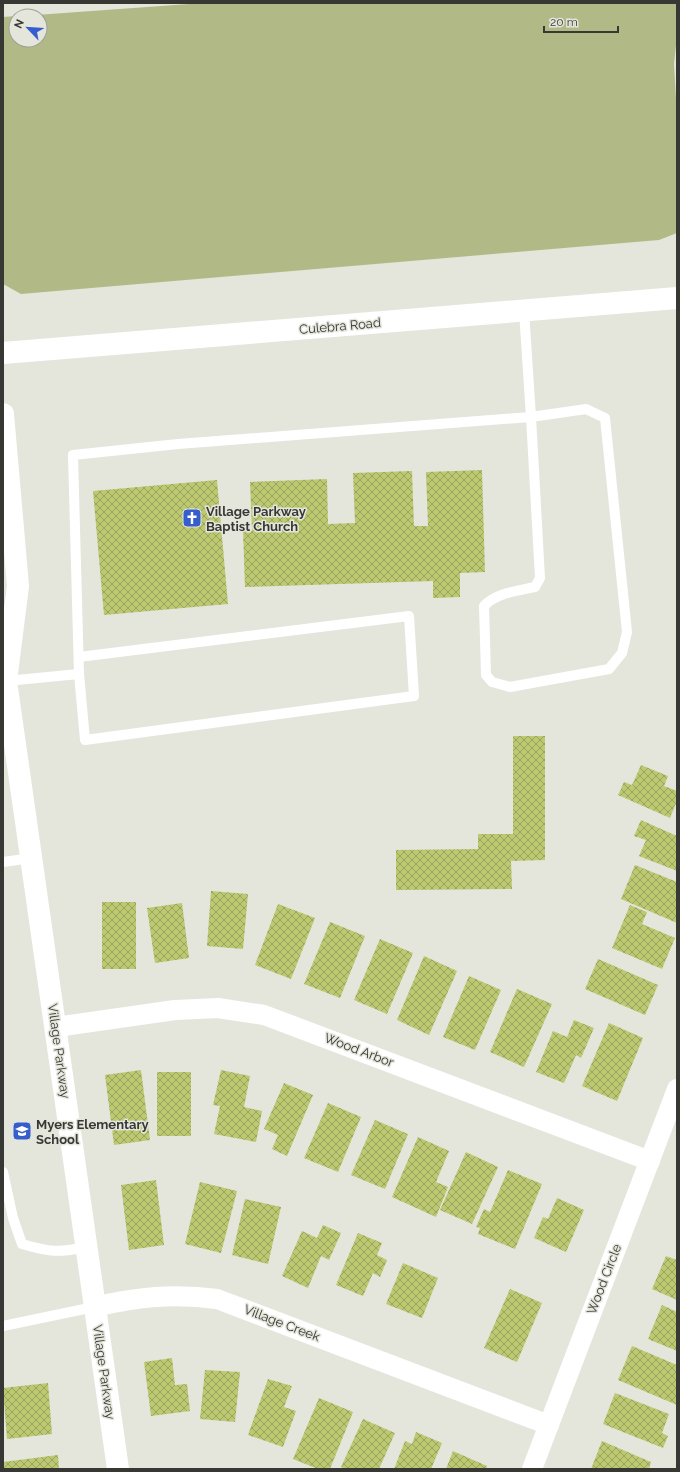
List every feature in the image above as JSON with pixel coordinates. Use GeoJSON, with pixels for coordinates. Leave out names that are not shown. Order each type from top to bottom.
{"type":"FeatureCollection","features":[{"type":"Feature","properties":{"kind":"street","name":"Culebra Road"},"geometry":{"type":"LineString","coordinates":[[3,353],[677,298]]}},
{"type":"Feature","properties":{"kind":"street","name":"Village Parkway"},"geometry":{"type":"LineString","coordinates":[[3,414],[18,586],[5,665],[94,1307],[118,1469]]}},
{"type":"Feature","properties":{"kind":"street","name":"Wood Arbor"},"geometry":{"type":"LineString","coordinates":[[56,1027],[182,1009],[218,1008],[264,1015],[650,1161]]}},
{"type":"Feature","properties":{"kind":"street","name":"Wood Circle"},"geometry":{"type":"LineString","coordinates":[[532,1469],[677,1089]]}},
{"type":"Feature","properties":{"kind":"street","name":"Village Creek"},"geometry":{"type":"LineString","coordinates":[[94,1307],[124,1300],[161,1296],[190,1295],[217,1299],[549,1425]]}},
{"type":"Feature","properties":{"kind":"lane"},"geometry":{"type":"LineString","coordinates":[[79,657],[409,616],[414,696],[85,740],[79,674],[73,455],[178,444],[531,417],[586,409],[605,418],[627,632],[622,653],[609,669],[510,687],[492,682],[486,675],[484,606],[490,600],[498,596],[535,587],[540,578],[531,417],[524,311]]}},
{"type":"Feature","properties":{"kind":"lane"},"geometry":{"type":"LineString","coordinates":[[5,665],[79,674]]}},
{"type":"Feature","properties":{"kind":"lane"},"geometry":{"type":"LineString","coordinates":[[3,862],[32,858]]}},
{"type":"Feature","properties":{"kind":"lane"},"geometry":{"type":"LineString","coordinates":[[3,1172],[13,1218],[22,1244],[45,1251],[64,1252],[86,1247]]}},
{"type":"Feature","properties":{"kind":"lane","name":"Village Creek"},"geometry":{"type":"LineString","coordinates":[[3,1326],[94,1307]]}},
{"type":"Feature","properties":{"kind":"green space"},"geometry":{"type":"Polygon","coordinates":[[[203,3],[677,3],[677,36],[674,64],[677,116],[677,233],[659,240],[21,294],[3,284],[3,17],[8,17],[8,48],[48,48],[48,14],[203,3]]]}},
{"type":"Feature","properties":{"kind":"building"},"geometry":{"type":"Polygon","coordinates":[[[482,470],[485,572],[460,573],[460,597],[433,598],[433,581],[245,587],[243,531],[252,531],[250,482],[327,479],[328,524],[355,523],[353,473],[412,471],[414,526],[428,526],[426,472],[482,470]]]}},
{"type":"Feature","properties":{"kind":"building"},"geometry":{"type":"Polygon","coordinates":[[[217,480],[228,604],[104,615],[93,491],[217,480]]]}},
{"type":"Feature","properties":{"kind":"building"},"geometry":{"type":"Polygon","coordinates":[[[513,736],[545,736],[545,860],[511,861],[512,889],[396,890],[396,850],[478,849],[478,834],[513,834],[513,736]]]}},
{"type":"Feature","properties":{"kind":"building"},"geometry":{"type":"Polygon","coordinates":[[[641,765],[668,776],[664,786],[677,791],[677,801],[670,818],[618,795],[624,782],[632,785],[641,765]]]}},
{"type":"Feature","properties":{"kind":"building"},"geometry":{"type":"Polygon","coordinates":[[[641,820],[677,836],[677,871],[639,856],[646,840],[634,836],[641,820]]]}},
{"type":"Feature","properties":{"kind":"building"},"geometry":{"type":"Polygon","coordinates":[[[635,865],[677,882],[677,923],[621,899],[635,865]]]}},
{"type":"Feature","properties":{"kind":"building"},"geometry":{"type":"Polygon","coordinates":[[[211,891],[248,894],[243,949],[207,946],[211,891]]]}},
{"type":"Feature","properties":{"kind":"building"},"geometry":{"type":"Polygon","coordinates":[[[102,902],[136,902],[136,969],[102,969],[102,902]]]}},
{"type":"Feature","properties":{"kind":"building"},"geometry":{"type":"Polygon","coordinates":[[[182,903],[189,958],[155,963],[147,908],[182,903]]]}},
{"type":"Feature","properties":{"kind":"building"},"geometry":{"type":"Polygon","coordinates":[[[278,904],[315,918],[291,979],[255,965],[278,904]]]}},
{"type":"Feature","properties":{"kind":"building"},"geometry":{"type":"Polygon","coordinates":[[[630,905],[647,912],[642,924],[675,938],[662,969],[612,948],[630,905]]]}},
{"type":"Feature","properties":{"kind":"building"},"geometry":{"type":"Polygon","coordinates":[[[330,922],[365,936],[340,998],[304,984],[330,922]]]}},
{"type":"Feature","properties":{"kind":"building"},"geometry":{"type":"Polygon","coordinates":[[[380,939],[413,953],[387,1014],[354,1000],[380,939]]]}},
{"type":"Feature","properties":{"kind":"building"},"geometry":{"type":"Polygon","coordinates":[[[424,956],[457,971],[429,1035],[397,1020],[424,956]]]}},
{"type":"Feature","properties":{"kind":"building"},"geometry":{"type":"Polygon","coordinates":[[[598,959],[658,985],[645,1015],[585,989],[598,959]]]}},
{"type":"Feature","properties":{"kind":"building"},"geometry":{"type":"Polygon","coordinates":[[[469,976],[501,990],[475,1050],[443,1037],[469,976]]]}},
{"type":"Feature","properties":{"kind":"building"},"geometry":{"type":"Polygon","coordinates":[[[517,989],[552,1004],[524,1067],[490,1052],[517,989]]]}},
{"type":"Feature","properties":{"kind":"building"},"geometry":{"type":"Polygon","coordinates":[[[574,1020],[594,1028],[581,1058],[576,1055],[564,1083],[536,1072],[553,1031],[567,1037],[574,1020]]]}},
{"type":"Feature","properties":{"kind":"building"},"geometry":{"type":"Polygon","coordinates":[[[609,1023],[643,1038],[617,1101],[582,1086],[609,1023]]]}},
{"type":"Feature","properties":{"kind":"building"},"geometry":{"type":"Polygon","coordinates":[[[141,1070],[150,1140],[114,1145],[105,1075],[141,1070]]]}},
{"type":"Feature","properties":{"kind":"building"},"geometry":{"type":"Polygon","coordinates":[[[221,1070],[250,1076],[244,1107],[262,1111],[256,1142],[214,1134],[220,1106],[213,1105],[221,1070]]]}},
{"type":"Feature","properties":{"kind":"building"},"geometry":{"type":"Polygon","coordinates":[[[157,1072],[191,1072],[191,1136],[157,1136],[157,1072]]]}},
{"type":"Feature","properties":{"kind":"building"},"geometry":{"type":"Polygon","coordinates":[[[284,1083],[313,1095],[287,1156],[272,1149],[278,1135],[264,1129],[284,1083]]]}},
{"type":"Feature","properties":{"kind":"building"},"geometry":{"type":"Polygon","coordinates":[[[328,1103],[361,1117],[338,1172],[304,1158],[328,1103]]]}},
{"type":"Feature","properties":{"kind":"building"},"geometry":{"type":"Polygon","coordinates":[[[375,1120],[408,1134],[385,1189],[351,1175],[375,1120]]]}},
{"type":"Feature","properties":{"kind":"building"},"geometry":{"type":"Polygon","coordinates":[[[418,1137],[449,1151],[436,1182],[448,1187],[436,1217],[392,1197],[418,1137]]]}},
{"type":"Feature","properties":{"kind":"building"},"geometry":{"type":"Polygon","coordinates":[[[466,1152],[498,1167],[472,1224],[440,1210],[466,1152]]]}},
{"type":"Feature","properties":{"kind":"building"},"geometry":{"type":"Polygon","coordinates":[[[508,1170],[542,1184],[515,1249],[478,1234],[480,1228],[476,1227],[484,1209],[490,1212],[508,1170]]]}},
{"type":"Feature","properties":{"kind":"building"},"geometry":{"type":"Polygon","coordinates":[[[156,1180],[164,1245],[129,1250],[121,1185],[156,1180]]]}},
{"type":"Feature","properties":{"kind":"building"},"geometry":{"type":"Polygon","coordinates":[[[200,1182],[237,1191],[221,1253],[185,1244],[200,1182]]]}},
{"type":"Feature","properties":{"kind":"building"},"geometry":{"type":"Polygon","coordinates":[[[557,1198],[584,1210],[566,1252],[534,1238],[543,1217],[548,1219],[557,1198]]]}},
{"type":"Feature","properties":{"kind":"building"},"geometry":{"type":"Polygon","coordinates":[[[245,1199],[281,1207],[268,1264],[232,1255],[245,1199]]]}},
{"type":"Feature","properties":{"kind":"building"},"geometry":{"type":"Polygon","coordinates":[[[323,1225],[341,1233],[329,1260],[321,1256],[308,1288],[282,1276],[302,1231],[317,1238],[323,1225]]]}},
{"type":"Feature","properties":{"kind":"building"},"geometry":{"type":"Polygon","coordinates":[[[358,1233],[382,1243],[377,1255],[387,1260],[380,1277],[373,1273],[363,1296],[336,1285],[358,1233]]]}},
{"type":"Feature","properties":{"kind":"building"},"geometry":{"type":"Polygon","coordinates":[[[666,1256],[677,1260],[677,1300],[652,1289],[666,1256]]]}},
{"type":"Feature","properties":{"kind":"building"},"geometry":{"type":"Polygon","coordinates":[[[403,1263],[438,1278],[422,1318],[386,1304],[403,1263]]]}},
{"type":"Feature","properties":{"kind":"building"},"geometry":{"type":"Polygon","coordinates":[[[510,1289],[542,1303],[517,1362],[484,1348],[510,1289]]]}},
{"type":"Feature","properties":{"kind":"building"},"geometry":{"type":"Polygon","coordinates":[[[662,1305],[677,1312],[677,1351],[648,1339],[662,1305]]]}},
{"type":"Feature","properties":{"kind":"building"},"geometry":{"type":"Polygon","coordinates":[[[632,1346],[677,1365],[677,1405],[618,1380],[632,1346]]]}},
{"type":"Feature","properties":{"kind":"building"},"geometry":{"type":"Polygon","coordinates":[[[172,1358],[175,1385],[187,1384],[190,1411],[151,1416],[144,1362],[172,1358]]]}},
{"type":"Feature","properties":{"kind":"building"},"geometry":{"type":"Polygon","coordinates":[[[205,1370],[240,1372],[235,1422],[200,1419],[205,1370]]]}},
{"type":"Feature","properties":{"kind":"building"},"geometry":{"type":"Polygon","coordinates":[[[268,1379],[292,1386],[284,1407],[296,1411],[283,1447],[248,1435],[268,1379]]]}},
{"type":"Feature","properties":{"kind":"building"},"geometry":{"type":"Polygon","coordinates":[[[48,1383],[52,1434],[7,1439],[3,1388],[48,1383]]]}},
{"type":"Feature","properties":{"kind":"building"},"geometry":{"type":"Polygon","coordinates":[[[615,1393],[669,1414],[662,1433],[668,1436],[663,1448],[603,1424],[615,1393]]]}},
{"type":"Feature","properties":{"kind":"building"},"geometry":{"type":"Polygon","coordinates":[[[319,1398],[353,1412],[330,1469],[318,1469],[293,1459],[319,1398]]]}},
{"type":"Feature","properties":{"kind":"building"},"geometry":{"type":"Polygon","coordinates":[[[363,1419],[395,1433],[379,1469],[345,1469],[341,1467],[363,1419]]]}},
{"type":"Feature","properties":{"kind":"building"},"geometry":{"type":"Polygon","coordinates":[[[416,1432],[442,1443],[431,1469],[394,1469],[405,1441],[412,1444],[416,1432]]]}},
{"type":"Feature","properties":{"kind":"building"},"geometry":{"type":"Polygon","coordinates":[[[602,1441],[651,1462],[649,1469],[591,1469],[602,1441]]]}},
{"type":"Feature","properties":{"kind":"building"},"geometry":{"type":"Polygon","coordinates":[[[453,1451],[487,1466],[486,1469],[446,1469],[453,1451]]]}},
{"type":"Feature","properties":{"kind":"building"},"geometry":{"type":"Polygon","coordinates":[[[58,1455],[59,1469],[3,1469],[3,1462],[58,1455]]]}},
{"type":"Feature","properties":{"kind":"place","name":"Village Parkway Baptist Church"},"geometry":{"type":"Point","coordinates":[192,518]}},
{"type":"Feature","properties":{"kind":"place","name":"Myers Elementary School"},"geometry":{"type":"Point","coordinates":[22,1131]}}]}
